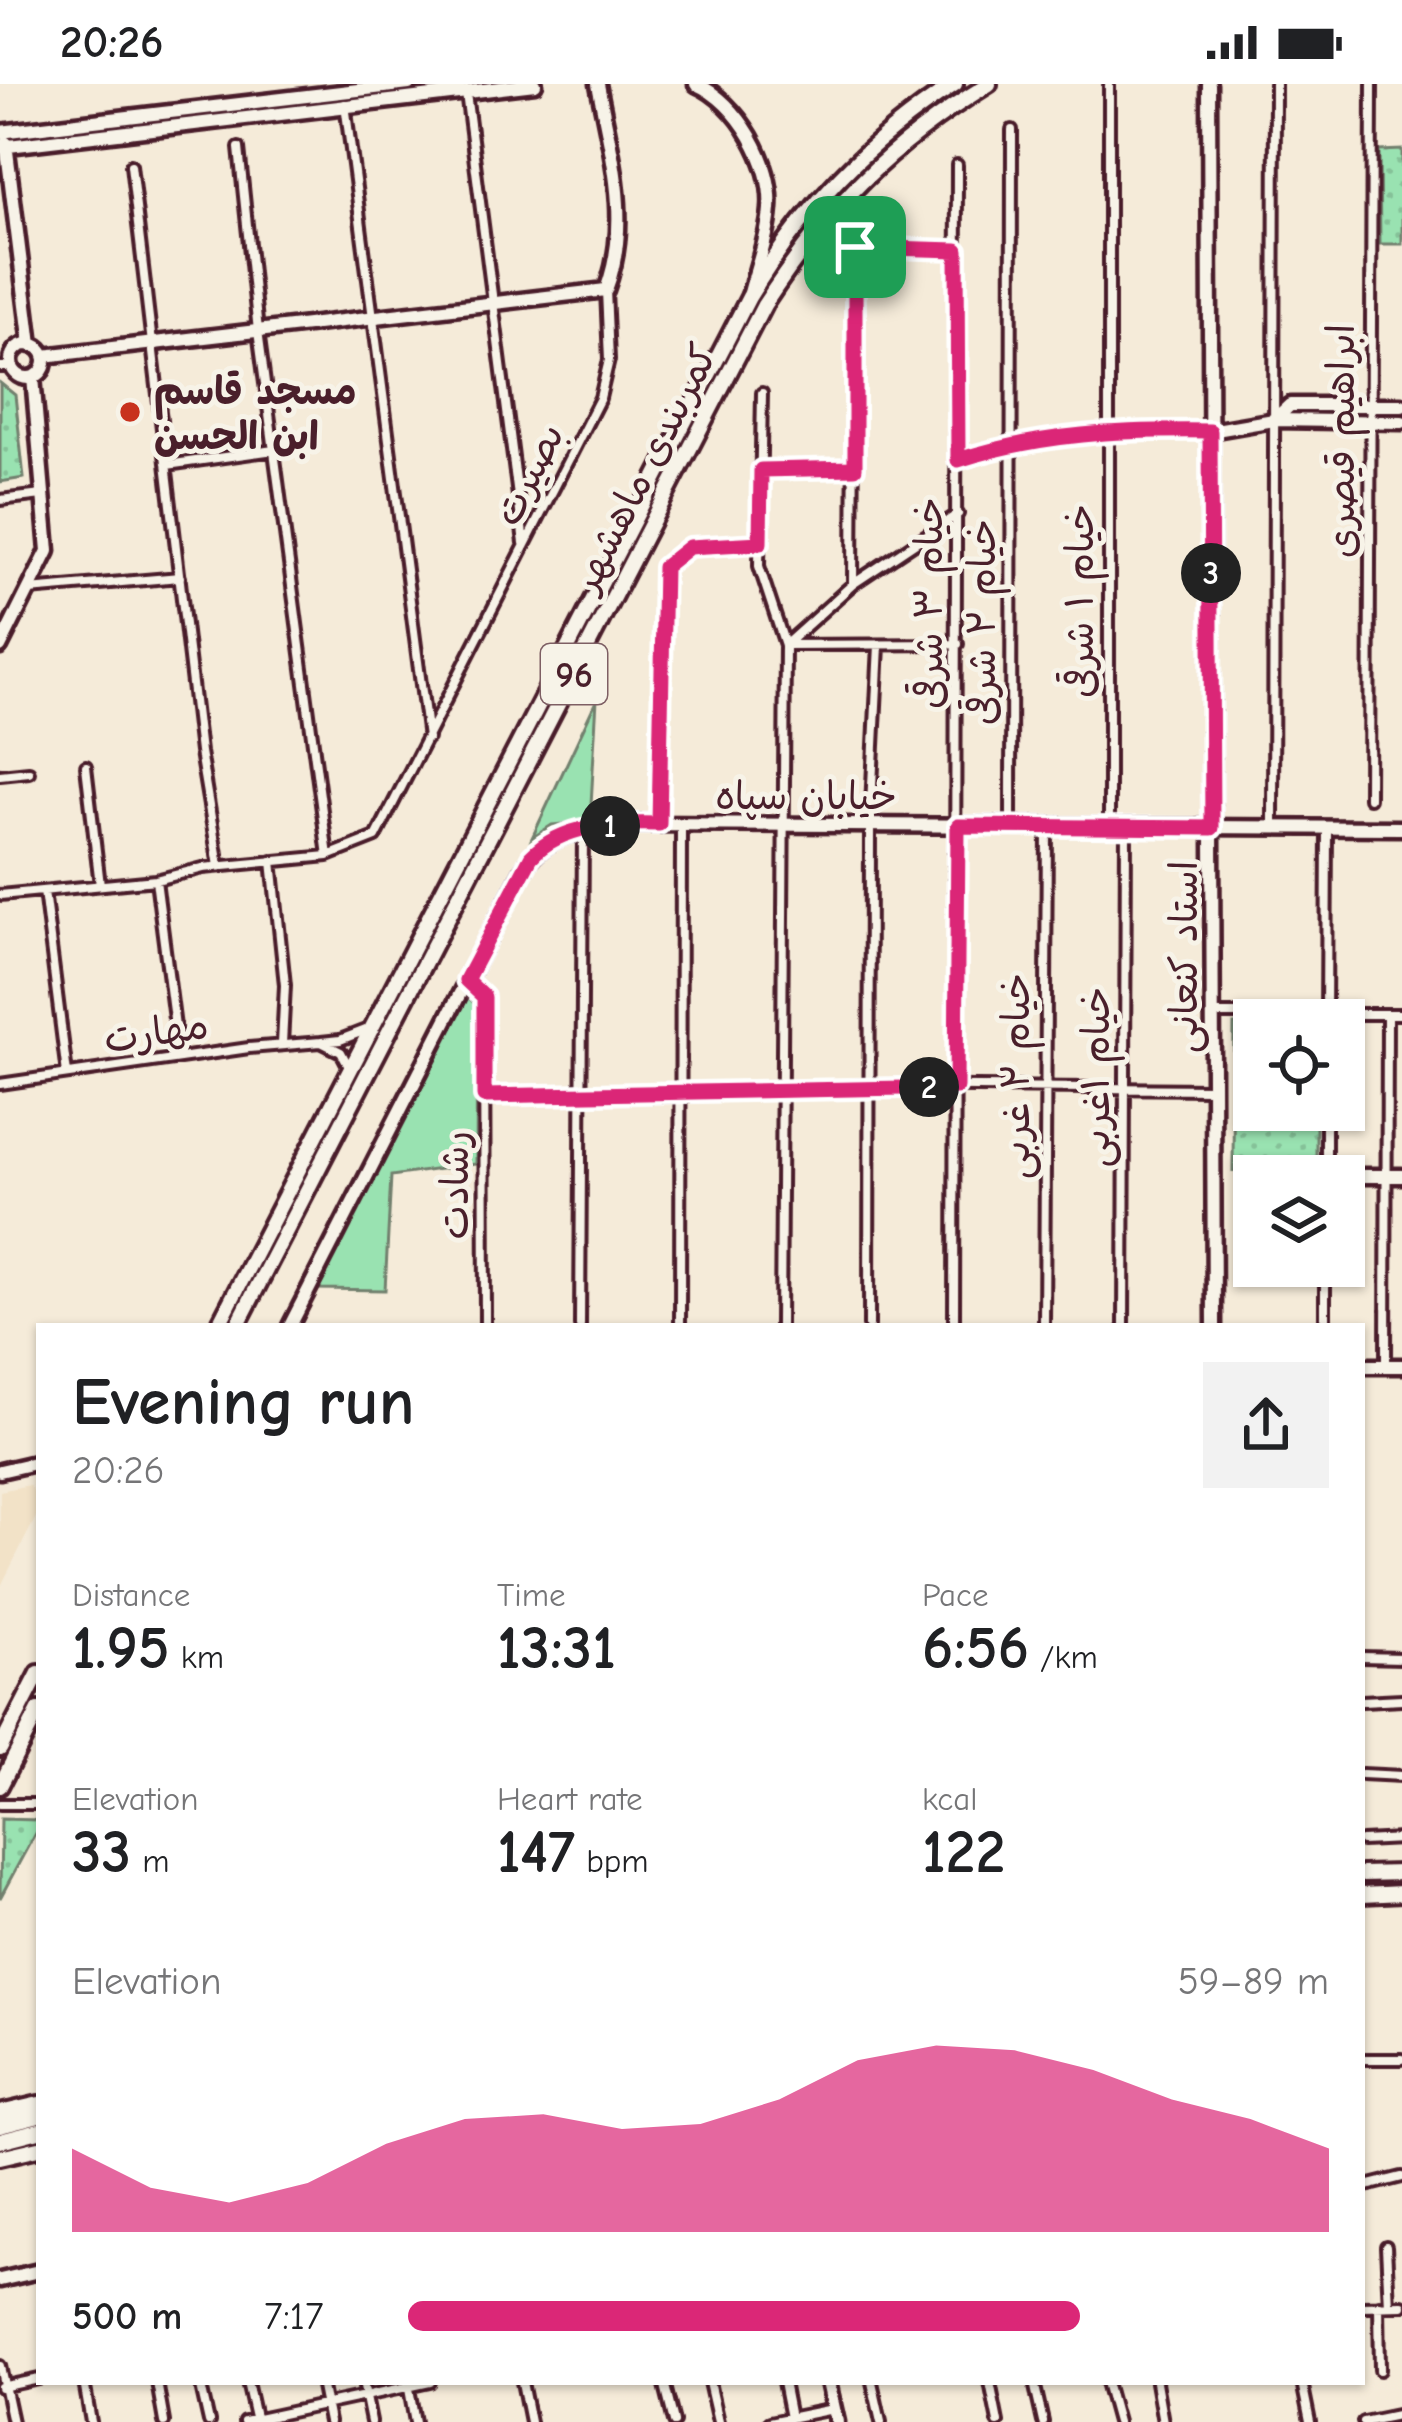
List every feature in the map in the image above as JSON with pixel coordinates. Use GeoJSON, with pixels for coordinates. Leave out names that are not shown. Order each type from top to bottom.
{"type":"FeatureCollection","features":[{"type":"Feature","properties":{"kind":"main road","name":"کمربندی ماهشهر"},"geometry":{"type":"LineString","coordinates":[[220,1323],[749,297],[780,247],[843,171],[955,84]]}},
{"type":"Feature","properties":{"kind":"main road","name":"کمربندی ماهشهر"},"geometry":{"type":"LineString","coordinates":[[243,1322],[764,305],[824,219],[856,184],[926,126],[989,84]]}},
{"type":"Feature","properties":{"kind":"main road"},"geometry":{"type":"LineString","coordinates":[[0,1749],[36,1679]]}},
{"type":"Feature","properties":{"kind":"main road"},"geometry":{"type":"LineString","coordinates":[[0,1786],[36,1716]]}},
{"type":"Feature","properties":{"kind":"main road"},"geometry":{"type":"LineString","coordinates":[[1365,1874],[1402,1873]]}},
{"type":"Feature","properties":{"kind":"main road"},"geometry":{"type":"LineString","coordinates":[[1365,1894],[1402,1893]]}},
{"type":"Feature","properties":{"kind":"main road"},"geometry":{"type":"LineString","coordinates":[[0,2113],[36,2105]]}},
{"type":"Feature","properties":{"kind":"main road"},"geometry":{"type":"LineString","coordinates":[[0,2126],[36,2117]]}},
{"type":"Feature","properties":{"kind":"main road"},"geometry":{"type":"LineString","coordinates":[[0,2141],[36,2132]]}},
{"type":"Feature","properties":{"kind":"main road"},"geometry":{"type":"LineString","coordinates":[[0,2157],[36,2149]]}},
{"type":"Feature","properties":{"kind":"street"},"geometry":{"type":"LineString","coordinates":[[345,100],[409,84]]}},
{"type":"Feature","properties":{"kind":"street"},"geometry":{"type":"LineString","coordinates":[[32,345],[14,352],[6,367],[33,377],[44,367],[44,356],[32,345],[2,139],[535,84]]}},
{"type":"Feature","properties":{"kind":"street"},"geometry":{"type":"LineString","coordinates":[[44,356],[606,290],[619,257],[618,196],[598,84]]}},
{"type":"Feature","properties":{"kind":"street"},"geometry":{"type":"LineString","coordinates":[[696,84],[708,89],[738,118],[764,165],[771,207],[749,297]]}},
{"type":"Feature","properties":{"kind":"street","name":"استاد کنعانی"},"geometry":{"type":"LineString","coordinates":[[1209,84],[1214,1323]]}},
{"type":"Feature","properties":{"kind":"street"},"geometry":{"type":"LineString","coordinates":[[1273,828],[1275,84]]}},
{"type":"Feature","properties":{"kind":"street","name":"ابراهیم قیصری"},"geometry":{"type":"LineString","coordinates":[[1369,799],[1372,84]]}},
{"type":"Feature","properties":{"kind":"street","name":"خیام ۱ شرقی"},"geometry":{"type":"LineString","coordinates":[[1109,86],[1109,828]]}},
{"type":"Feature","properties":{"kind":"street"},"geometry":{"type":"LineString","coordinates":[[466,93],[525,545]]}},
{"type":"Feature","properties":{"kind":"street"},"geometry":{"type":"LineString","coordinates":[[345,100],[428,739]]}},
{"type":"Feature","properties":{"kind":"street","name":"خیام ۲ شرقی"},"geometry":{"type":"LineString","coordinates":[[1011,827],[1012,130]]}},
{"type":"Feature","properties":{"kind":"street"},"geometry":{"type":"LineString","coordinates":[[239,148],[258,331],[328,856]]}},
{"type":"Feature","properties":{"kind":"street","name":"خیام ۳ شرقی"},"geometry":{"type":"LineString","coordinates":[[954,1323],[957,164]]}},
{"type":"Feature","properties":{"kind":"street"},"geometry":{"type":"LineString","coordinates":[[131,165],[200,752],[219,866]]}},
{"type":"Feature","properties":{"kind":"street"},"geometry":{"type":"LineString","coordinates":[[854,584],[855,247],[957,250]]}},
{"type":"Feature","properties":{"kind":"street","name":"بصیرت"},"geometry":{"type":"LineString","coordinates":[[0,895],[328,856],[376,837],[600,398],[609,360],[606,290]]}},
{"type":"Feature","properties":{"kind":"street"},"geometry":{"type":"LineString","coordinates":[[0,647],[48,550],[33,377]]}},
{"type":"Feature","properties":{"kind":"street"},"geometry":{"type":"LineString","coordinates":[[762,393],[759,566],[785,645],[779,1323]]}},
{"type":"Feature","properties":{"kind":"street"},"geometry":{"type":"LineString","coordinates":[[1274,419],[1290,405],[1402,405]]}},
{"type":"Feature","properties":{"kind":"street"},"geometry":{"type":"LineString","coordinates":[[958,460],[1012,443],[1109,430],[1210,431],[1274,419],[1402,422]]}},
{"type":"Feature","properties":{"kind":"street"},"geometry":{"type":"LineString","coordinates":[[166,465],[274,450]]}},
{"type":"Feature","properties":{"kind":"street"},"geometry":{"type":"LineString","coordinates":[[761,470],[855,468]]}},
{"type":"Feature","properties":{"kind":"street"},"geometry":{"type":"LineString","coordinates":[[0,500],[42,496]]}},
{"type":"Feature","properties":{"kind":"street"},"geometry":{"type":"LineString","coordinates":[[785,645],[854,584],[958,514]]}},
{"type":"Feature","properties":{"kind":"street"},"geometry":{"type":"LineString","coordinates":[[659,824],[664,567],[689,547],[760,543]]}},
{"type":"Feature","properties":{"kind":"street"},"geometry":{"type":"LineString","coordinates":[[29,590],[180,577]]}},
{"type":"Feature","properties":{"kind":"street"},"geometry":{"type":"LineString","coordinates":[[785,645],[958,644]]}},
{"type":"Feature","properties":{"kind":"street"},"geometry":{"type":"LineString","coordinates":[[869,1323],[870,826],[879,645]]}},
{"type":"Feature","properties":{"kind":"street"},"geometry":{"type":"LineString","coordinates":[[86,766],[100,885]]}},
{"type":"Feature","properties":{"kind":"street"},"geometry":{"type":"LineString","coordinates":[[0,775],[29,772]]}},
{"type":"Feature","properties":{"kind":"street","name":"خیابان سپاه"},"geometry":{"type":"LineString","coordinates":[[292,1323],[531,857],[554,837],[583,829],[659,824],[1402,828]]}},
{"type":"Feature","properties":{"kind":"street"},"geometry":{"type":"LineString","coordinates":[[680,1323],[681,824]]}},
{"type":"Feature","properties":{"kind":"street","name":"خیام ۲ غربی"},"geometry":{"type":"LineString","coordinates":[[1044,1323],[1047,827]]}},
{"type":"Feature","properties":{"kind":"street","name":"خیام ۱غربی"},"geometry":{"type":"LineString","coordinates":[[1124,1323],[1126,828]]}},
{"type":"Feature","properties":{"kind":"street"},"geometry":{"type":"LineString","coordinates":[[1326,999],[1327,828]]}},
{"type":"Feature","properties":{"kind":"street"},"geometry":{"type":"LineString","coordinates":[[580,1323],[583,829]]}},
{"type":"Feature","properties":{"kind":"street"},"geometry":{"type":"LineString","coordinates":[[272,861],[285,985],[282,1044]]}},
{"type":"Feature","properties":{"kind":"street"},"geometry":{"type":"LineString","coordinates":[[156,880],[179,1058]]}},
{"type":"Feature","properties":{"kind":"street"},"geometry":{"type":"LineString","coordinates":[[44,890],[67,1074]]}},
{"type":"Feature","properties":{"kind":"street","name":"رشادت"},"geometry":{"type":"LineString","coordinates":[[466,980],[484,997],[484,1323]]}},
{"type":"Feature","properties":{"kind":"street"},"geometry":{"type":"LineString","coordinates":[[1213,1014],[1233,1015]]}},
{"type":"Feature","properties":{"kind":"street"},"geometry":{"type":"LineString","coordinates":[[1386,1366],[1387,1014]]}},
{"type":"Feature","properties":{"kind":"street"},"geometry":{"type":"LineString","coordinates":[[1365,1015],[1402,1014]]}},
{"type":"Feature","properties":{"kind":"street","name":"مهارت"},"geometry":{"type":"LineString","coordinates":[[0,1084],[340,1040],[372,1028]]}},
{"type":"Feature","properties":{"kind":"street"},"geometry":{"type":"LineString","coordinates":[[322,1042],[340,1052],[350,1070]]}},
{"type":"Feature","properties":{"kind":"street"},"geometry":{"type":"LineString","coordinates":[[484,1096],[680,1095],[869,1086],[1213,1089]]}},
{"type":"Feature","properties":{"kind":"street"},"geometry":{"type":"LineString","coordinates":[[1365,1176],[1402,1176]]}},
{"type":"Feature","properties":{"kind":"street"},"geometry":{"type":"LineString","coordinates":[[1325,1287],[1325,1323]]}},
{"type":"Feature","properties":{"kind":"street"},"geometry":{"type":"LineString","coordinates":[[1365,1366],[1402,1366]]}},
{"type":"Feature","properties":{"kind":"street"},"geometry":{"type":"LineString","coordinates":[[0,1471],[36,1463]]}},
{"type":"Feature","properties":{"kind":"street"},"geometry":{"type":"LineString","coordinates":[[1365,1657],[1402,1658]]}},
{"type":"Feature","properties":{"kind":"street"},"geometry":{"type":"LineString","coordinates":[[1365,1701],[1402,1699]]}},
{"type":"Feature","properties":{"kind":"street"},"geometry":{"type":"LineString","coordinates":[[1365,1774],[1402,1776]]}},
{"type":"Feature","properties":{"kind":"street"},"geometry":{"type":"LineString","coordinates":[[0,1804],[36,1804]]}},
{"type":"Feature","properties":{"kind":"street"},"geometry":{"type":"LineString","coordinates":[[1365,1841],[1402,1839]]}},
{"type":"Feature","properties":{"kind":"street"},"geometry":{"type":"LineString","coordinates":[[1365,2059],[1402,2059]]}},
{"type":"Feature","properties":{"kind":"street"},"geometry":{"type":"LineString","coordinates":[[1365,2186],[1402,2177]]}},
{"type":"Feature","properties":{"kind":"street"},"geometry":{"type":"LineString","coordinates":[[1380,2370],[1386,2246]]}},
{"type":"Feature","properties":{"kind":"street"},"geometry":{"type":"LineString","coordinates":[[0,2280],[36,2273]]}},
{"type":"Feature","properties":{"kind":"street"},"geometry":{"type":"LineString","coordinates":[[1365,2306],[1402,2305]]}},
{"type":"Feature","properties":{"kind":"street"},"geometry":{"type":"LineString","coordinates":[[0,2366],[12,2422]]}},
{"type":"Feature","properties":{"kind":"street"},"geometry":{"type":"LineString","coordinates":[[2,2387],[36,2380]]}},
{"type":"Feature","properties":{"kind":"street"},"geometry":{"type":"LineString","coordinates":[[85,2385],[91,2422]]}},
{"type":"Feature","properties":{"kind":"street"},"geometry":{"type":"LineString","coordinates":[[158,2385],[164,2422]]}},
{"type":"Feature","properties":{"kind":"street"},"geometry":{"type":"LineString","coordinates":[[201,2385],[209,2422]]}},
{"type":"Feature","properties":{"kind":"street"},"geometry":{"type":"LineString","coordinates":[[249,2385],[255,2421]]}},
{"type":"Feature","properties":{"kind":"street"},"geometry":{"type":"LineString","coordinates":[[322,2385],[329,2422]]}},
{"type":"Feature","properties":{"kind":"street"},"geometry":{"type":"LineString","coordinates":[[363,2385],[371,2422]]}},
{"type":"Feature","properties":{"kind":"street"},"geometry":{"type":"LineString","coordinates":[[244,2422],[404,2385]]}},
{"type":"Feature","properties":{"kind":"street"},"geometry":{"type":"LineString","coordinates":[[408,2385],[415,2422]]}},
{"type":"Feature","properties":{"kind":"street"},"geometry":{"type":"LineString","coordinates":[[523,2385],[530,2422]]}},
{"type":"Feature","properties":{"kind":"street"},"geometry":{"type":"LineString","coordinates":[[665,2385],[674,2422]]}},
{"type":"Feature","properties":{"kind":"street"},"geometry":{"type":"LineString","coordinates":[[710,2385],[718,2422]]}},
{"type":"Feature","properties":{"kind":"street"},"geometry":{"type":"LineString","coordinates":[[784,2385],[790,2418]]}},
{"type":"Feature","properties":{"kind":"street"},"geometry":{"type":"LineString","coordinates":[[770,2422],[835,2415],[829,2385]]}},
{"type":"Feature","properties":{"kind":"street"},"geometry":{"type":"LineString","coordinates":[[873,2385],[881,2422]]}},
{"type":"Feature","properties":{"kind":"street"},"geometry":{"type":"LineString","coordinates":[[991,2385],[998,2422]]}},
{"type":"Feature","properties":{"kind":"street"},"geometry":{"type":"LineString","coordinates":[[1035,2385],[1043,2422]]}},
{"type":"Feature","properties":{"kind":"street"},"geometry":{"type":"LineString","coordinates":[[1107,2385],[1117,2422]]}},
{"type":"Feature","properties":{"kind":"street"},"geometry":{"type":"LineString","coordinates":[[1157,2385],[1163,2422]]}},
{"type":"Feature","properties":{"kind":"street"},"geometry":{"type":"LineString","coordinates":[[1303,2385],[1310,2422]]}},
{"type":"Feature","properties":{"kind":"street"},"geometry":{"type":"LineString","coordinates":[[1364,2422],[1402,2414]]}},
{"type":"Feature","properties":{"kind":"shaded area"},"geometry":{"type":"Polygon","coordinates":[[[29,1485],[36,1494],[36,1517],[0,1588],[0,1491],[29,1485]]]}},
{"type":"Feature","properties":{"kind":"green space"},"geometry":{"type":"Polygon","coordinates":[[[1402,150],[1402,244],[1380,244],[1379,151],[1402,150]]]}},
{"type":"Feature","properties":{"kind":"green space"},"geometry":{"type":"Polygon","coordinates":[[[0,383],[15,395],[24,478],[0,482],[0,383]]]}},
{"type":"Feature","properties":{"kind":"green space"},"geometry":{"type":"Polygon","coordinates":[[[597,699],[590,822],[552,825],[532,838],[597,699]]]}},
{"type":"Feature","properties":{"kind":"green space"},"geometry":{"type":"Polygon","coordinates":[[[466,995],[477,1006],[476,1164],[391,1176],[385,1290],[318,1289],[466,995]]]}},
{"type":"Feature","properties":{"kind":"green space"},"geometry":{"type":"Polygon","coordinates":[[[1233,1131],[1316,1131],[1316,1155],[1233,1155],[1233,1131]]]}},
{"type":"Feature","properties":{"kind":"green space"},"geometry":{"type":"Polygon","coordinates":[[[1,1819],[36,1820],[36,1832],[0,1898],[1,1819]]]}},
{"type":"Feature","properties":{"kind":"place","name":"مسجد قاسم ابن الحسن"},"geometry":{"type":"Point","coordinates":[130,412]}},
{"type":"Feature","properties":{"kind":"route"},"geometry":{"type":"LineString","coordinates":[[855,247],[957,250],[958,460],[1012,443],[1109,430],[1210,431],[1212,828],[958,826],[956,1087],[484,1096],[484,997],[466,980],[531,857],[554,837],[568,832],[659,824],[664,567],[689,547],[760,543],[761,470],[855,468],[855,247]]}}]}
